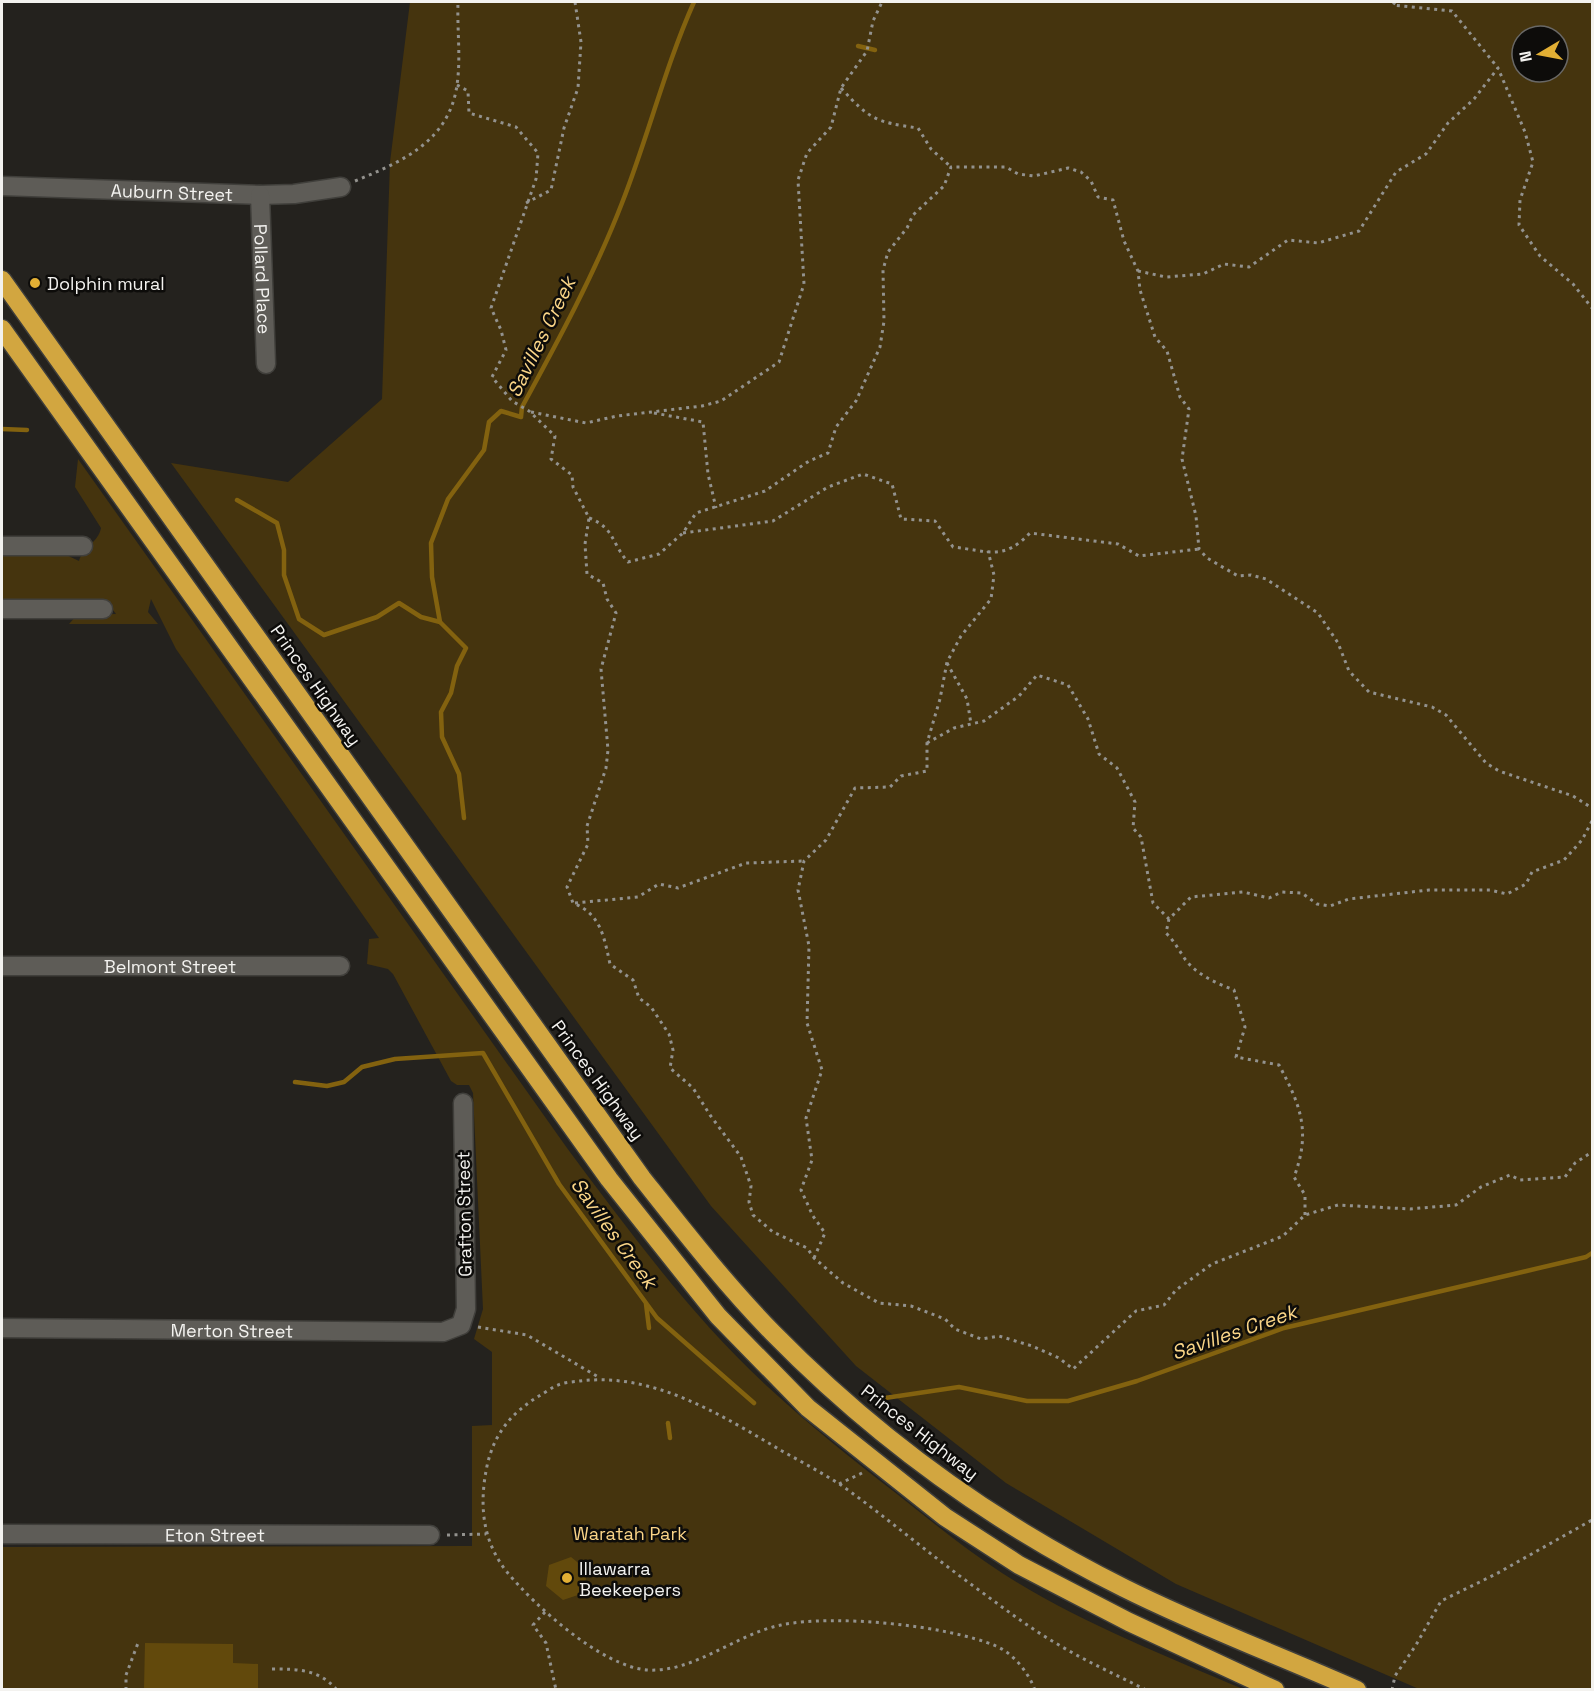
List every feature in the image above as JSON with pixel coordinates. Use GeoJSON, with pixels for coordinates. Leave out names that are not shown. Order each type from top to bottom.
{"type":"FeatureCollection","features":[{"type":"Feature","properties":{"kind":"highway","name":"Princes Highway"},"geometry":{"type":"LineString","coordinates":[[2,280],[642,1178],[697,1248],[773,1333],[813,1373],[901,1448],[1032,1536],[1124,1588],[1357,1689]]}},
{"type":"Feature","properties":{"kind":"highway"},"geometry":{"type":"LineString","coordinates":[[2,329],[609,1179],[718,1316],[808,1408],[945,1517],[1019,1565],[1129,1622],[1275,1689]]}},
{"type":"Feature","properties":{"kind":"street","name":"Auburn Street"},"geometry":{"type":"LineString","coordinates":[[2,186],[260,195],[294,194],[341,187]]}},
{"type":"Feature","properties":{"kind":"street","name":"Pollard Place"},"geometry":{"type":"LineString","coordinates":[[260,195],[266,364]]}},
{"type":"Feature","properties":{"kind":"street"},"geometry":{"type":"LineString","coordinates":[[2,546],[83,546]]}},
{"type":"Feature","properties":{"kind":"street"},"geometry":{"type":"LineString","coordinates":[[2,609],[103,609]]}},
{"type":"Feature","properties":{"kind":"street","name":"Belmont Street"},"geometry":{"type":"LineString","coordinates":[[2,966],[340,966]]}},
{"type":"Feature","properties":{"kind":"street","name":"Grafton Street"},"geometry":{"type":"LineString","coordinates":[[461,1325],[466,1309],[463,1103]]}},
{"type":"Feature","properties":{"kind":"street","name":"Merton Street"},"geometry":{"type":"LineString","coordinates":[[2,1329],[443,1332],[461,1325]]}},
{"type":"Feature","properties":{"kind":"street","name":"Eton Street"},"geometry":{"type":"LineString","coordinates":[[2,1534],[430,1535]]}},
{"type":"Feature","properties":{"kind":"path"},"geometry":{"type":"LineString","coordinates":[[341,187],[401,162],[440,129],[457,85],[458,2]]}},
{"type":"Feature","properties":{"kind":"path"},"geometry":{"type":"LineString","coordinates":[[526,203],[551,190],[564,128],[578,88],[581,42],[574,2]]}},
{"type":"Feature","properties":{"kind":"path"},"geometry":{"type":"LineString","coordinates":[[457,85],[468,92],[470,113],[516,127],[538,153],[536,179],[491,308],[501,330],[506,350],[492,377],[512,401],[529,411],[550,418],[586,423],[702,406],[721,401],[779,362],[804,284],[798,180],[807,153],[831,127],[841,88],[867,51],[873,21],[882,2]]}},
{"type":"Feature","properties":{"kind":"path"},"geometry":{"type":"LineString","coordinates":[[1395,2],[1393,5],[1452,11],[1497,68],[1525,132],[1533,162],[1520,200],[1519,225],[1540,256],[1574,284],[1593,308]]}},
{"type":"Feature","properties":{"kind":"path"},"geometry":{"type":"LineString","coordinates":[[1138,271],[1166,277],[1203,274],[1224,264],[1249,267],[1288,240],[1318,243],[1359,231],[1396,172],[1426,154],[1448,123],[1474,99],[1497,68]]}},
{"type":"Feature","properties":{"kind":"path"},"geometry":{"type":"LineString","coordinates":[[841,88],[865,114],[888,124],[918,128],[931,149],[951,167],[1006,167],[1018,174],[1034,176],[1068,168],[1081,172],[1091,181],[1098,197],[1113,200],[1124,241],[1138,271],[1140,290],[1155,337],[1167,351],[1180,397],[1189,409],[1189,428],[1182,459],[1196,516],[1199,549],[1207,558],[1238,576],[1251,575],[1266,579],[1318,613],[1338,643],[1349,671],[1369,692],[1432,707],[1446,715],[1486,762],[1499,771],[1573,796],[1593,808]]}},
{"type":"Feature","properties":{"kind":"path"},"geometry":{"type":"LineString","coordinates":[[589,518],[603,524],[612,533],[615,548],[628,562],[659,554],[683,533],[696,513],[765,491],[809,461],[828,453],[836,427],[856,401],[880,347],[884,321],[883,270],[888,252],[907,228],[913,215],[944,186],[951,167]]}},
{"type":"Feature","properties":{"kind":"path"},"geometry":{"type":"LineString","coordinates":[[529,411],[555,436],[551,459],[572,474],[573,488],[589,518],[585,544],[587,574],[603,583],[607,599],[616,613],[601,669],[608,750],[606,768],[587,826],[588,844],[567,887],[573,903],[584,907],[596,917],[603,932],[610,964],[633,981],[639,998],[651,1007],[669,1034],[673,1050],[670,1068],[693,1088],[741,1157],[751,1186],[749,1202],[753,1215],[774,1232],[807,1248],[814,1258],[843,1283],[879,1303],[911,1306],[945,1319],[955,1329],[981,1339],[999,1336],[1032,1346],[1059,1358],[1072,1369],[1136,1311],[1164,1305],[1176,1290],[1212,1264],[1283,1236],[1305,1215],[1338,1205],[1410,1209],[1456,1205],[1481,1187],[1510,1175],[1520,1180],[1565,1177],[1575,1163],[1593,1152]]}},
{"type":"Feature","properties":{"kind":"path"},"geometry":{"type":"LineString","coordinates":[[651,412],[703,422],[708,474],[716,508]]}},
{"type":"Feature","properties":{"kind":"path"},"geometry":{"type":"LineString","coordinates":[[683,533],[773,521],[828,487],[863,474],[892,484],[901,519],[935,521],[953,547],[1002,552],[1016,548],[1030,533],[1118,544],[1139,556],[1199,549]]}},
{"type":"Feature","properties":{"kind":"path"},"geometry":{"type":"LineString","coordinates":[[814,1258],[825,1233],[813,1216],[801,1190],[812,1160],[806,1118],[822,1070],[807,1023],[809,946],[798,890],[804,861],[826,840],[855,788],[890,787],[901,776],[927,771],[927,743],[940,699],[947,662],[961,636],[992,599],[994,575],[988,551]]}},
{"type":"Feature","properties":{"kind":"path"},"geometry":{"type":"LineString","coordinates":[[947,662],[968,699],[971,724]]}},
{"type":"Feature","properties":{"kind":"path"},"geometry":{"type":"LineString","coordinates":[[927,743],[954,728],[984,721],[1018,696],[1037,675],[1068,686],[1089,719],[1099,754],[1117,768],[1135,802],[1133,828],[1142,837],[1153,903],[1169,919]]}},
{"type":"Feature","properties":{"kind":"path"},"geometry":{"type":"LineString","coordinates":[[1305,1215],[1305,1195],[1294,1177],[1304,1152],[1303,1131],[1294,1093],[1279,1065],[1236,1057],[1245,1027],[1234,990],[1210,980],[1183,957],[1178,945],[1166,933],[1169,919],[1191,897],[1243,892],[1269,898],[1282,892],[1302,893],[1317,904],[1329,906],[1349,899],[1429,890],[1490,890],[1507,894],[1526,884],[1533,872],[1564,860],[1582,840],[1593,821]]}},
{"type":"Feature","properties":{"kind":"path"},"geometry":{"type":"LineString","coordinates":[[573,903],[638,897],[659,884],[678,888],[746,863],[804,861]]}},
{"type":"Feature","properties":{"kind":"path"},"geometry":{"type":"LineString","coordinates":[[461,1325],[527,1335],[602,1379]]}},
{"type":"Feature","properties":{"kind":"path"},"geometry":{"type":"LineString","coordinates":[[1035,1689],[1028,1672],[999,1647],[933,1630],[861,1622],[814,1620],[779,1625],[740,1638],[680,1666],[646,1670],[612,1659],[545,1612],[520,1588],[498,1561],[486,1534],[482,1492],[493,1443],[520,1407],[560,1384],[602,1379],[647,1386],[683,1397],[740,1426],[839,1484],[970,1584],[1058,1645],[1146,1689]]}},
{"type":"Feature","properties":{"kind":"path"},"geometry":{"type":"LineString","coordinates":[[839,1484],[877,1465]]}},
{"type":"Feature","properties":{"kind":"path"},"geometry":{"type":"LineString","coordinates":[[1392,1689],[1395,1676],[1441,1601],[1497,1574],[1593,1520]]}},
{"type":"Feature","properties":{"kind":"path"},"geometry":{"type":"LineString","coordinates":[[430,1535],[486,1534]]}},
{"type":"Feature","properties":{"kind":"path"},"geometry":{"type":"LineString","coordinates":[[545,1612],[533,1625],[546,1643],[556,1689]]}},
{"type":"Feature","properties":{"kind":"path"},"geometry":{"type":"LineString","coordinates":[[126,1689],[126,1675],[138,1643]]}},
{"type":"Feature","properties":{"kind":"path"},"geometry":{"type":"LineString","coordinates":[[272,1669],[301,1669],[317,1674],[337,1689]]}},
{"type":"Feature","properties":{"kind":"green space"},"geometry":{"type":"Polygon","coordinates":[[[410,2],[1592,2],[1592,1689],[1419,1689],[1176,1584],[1006,1483],[856,1366],[711,1206],[171,463],[288,482],[382,399],[390,162],[410,2]]]}},
{"type":"Feature","properties":{"kind":"green space","name":"Waratah Park"},"geometry":{"type":"Polygon","coordinates":[[[78,459],[567,1148],[662,1272],[713,1332],[768,1387],[815,1429],[935,1525],[988,1564],[1090,1622],[1243,1689],[2,1689],[2,1547],[472,1546],[472,1426],[492,1425],[492,1352],[474,1339],[483,1309],[473,1093],[469,1085],[457,1085],[451,1081],[393,974],[388,969],[367,964],[369,939],[379,938],[176,649],[151,599],[148,612],[158,624],[69,624],[77,615],[116,614],[110,606],[2,603],[2,553],[60,552],[79,561],[99,533],[101,528],[75,487],[78,459]]]}},
{"type":"Feature","properties":{"kind":"building","name":"Illawarra Beekeepers"},"geometry":{"type":"Polygon","coordinates":[[[571,1557],[587,1570],[584,1593],[563,1600],[546,1586],[549,1565],[571,1557]]]}},
{"type":"Feature","properties":{"kind":"building"},"geometry":{"type":"Polygon","coordinates":[[[145,1643],[233,1644],[233,1663],[258,1664],[258,1689],[144,1689],[145,1643]]]}},
{"type":"Feature","properties":{"kind":"waterway","name":"Savilles Creek"},"geometry":{"type":"LineString","coordinates":[[464,818],[459,774],[442,737],[441,712],[451,693],[457,666],[466,648],[440,622],[432,577],[431,543],[448,499],[484,450],[489,422],[501,411],[521,417],[522,407],[588,281],[622,203],[674,52],[694,2]]}},
{"type":"Feature","properties":{"kind":"waterway"},"geometry":{"type":"LineString","coordinates":[[858,46],[875,50]]}},
{"type":"Feature","properties":{"kind":"waterway"},"geometry":{"type":"LineString","coordinates":[[2,429],[27,430]]}},
{"type":"Feature","properties":{"kind":"waterway"},"geometry":{"type":"LineString","coordinates":[[237,500],[277,523],[284,550],[284,575],[299,619],[324,635],[377,617],[399,603],[421,617],[440,622]]}},
{"type":"Feature","properties":{"kind":"waterway","name":"Savilles Creek"},"geometry":{"type":"LineString","coordinates":[[295,1082],[327,1086],[344,1082],[362,1067],[395,1059],[483,1053],[559,1184],[657,1318],[754,1403]]}},
{"type":"Feature","properties":{"kind":"waterway","name":"Savilles Creek"},"geometry":{"type":"LineString","coordinates":[[885,1398],[959,1387],[1027,1401],[1068,1401],[1137,1381],[1284,1328],[1586,1257],[1592,1253]]}},
{"type":"Feature","properties":{"kind":"waterway"},"geometry":{"type":"LineString","coordinates":[[646,1304],[649,1328]]}},
{"type":"Feature","properties":{"kind":"waterway"},"geometry":{"type":"LineString","coordinates":[[668,1423],[670,1438]]}},
{"type":"Feature","properties":{"kind":"place","name":"Dolphin mural"},"geometry":{"type":"Point","coordinates":[35,283]}},
{"type":"Feature","properties":{"kind":"place","name":"Illawarra Beekeepers"},"geometry":{"type":"Point","coordinates":[567,1578]}}]}
